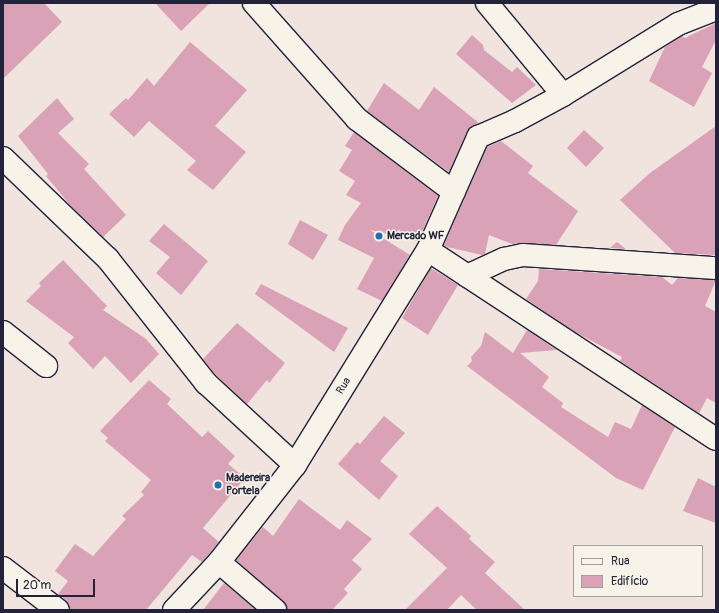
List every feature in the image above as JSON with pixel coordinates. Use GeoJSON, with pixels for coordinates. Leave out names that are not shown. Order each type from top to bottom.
{"type":"FeatureCollection","features":[{"type":"Feature","properties":{"kind":"street"},"geometry":{"type":"LineString","coordinates":[[254,3],[357,119],[454,192]]}},
{"type":"Feature","properties":{"kind":"street"},"geometry":{"type":"LineString","coordinates":[[487,3],[563,96],[678,24],[716,9]]}},
{"type":"Feature","properties":{"kind":"street"},"geometry":{"type":"LineString","coordinates":[[678,24],[694,3]]}},
{"type":"Feature","properties":{"kind":"street","name":"Rua"},"geometry":{"type":"LineString","coordinates":[[174,610],[219,562],[295,465],[428,250],[478,137],[515,121],[563,96]]}},
{"type":"Feature","properties":{"kind":"street"},"geometry":{"type":"LineString","coordinates":[[3,158],[108,259],[206,383],[295,465]]}},
{"type":"Feature","properties":{"kind":"street"},"geometry":{"type":"LineString","coordinates":[[428,250],[716,439]]}},
{"type":"Feature","properties":{"kind":"street"},"geometry":{"type":"LineString","coordinates":[[467,276],[504,259],[523,255],[716,268]]}},
{"type":"Feature","properties":{"kind":"street"},"geometry":{"type":"LineString","coordinates":[[3,332],[46,366]]}},
{"type":"Feature","properties":{"kind":"street"},"geometry":{"type":"LineString","coordinates":[[219,562],[275,610]]}},
{"type":"Feature","properties":{"kind":"street"},"geometry":{"type":"LineString","coordinates":[[3,568],[58,610]]}},
{"type":"Feature","properties":{"kind":"building"},"geometry":{"type":"Polygon","coordinates":[[[3,3],[44,3],[62,22],[3,79],[3,3]]]}},
{"type":"Feature","properties":{"kind":"building"},"geometry":{"type":"Polygon","coordinates":[[[155,3],[210,3],[181,31],[155,3]]]}},
{"type":"Feature","properties":{"kind":"building"},"geometry":{"type":"Polygon","coordinates":[[[716,23],[716,40],[702,67],[712,73],[694,107],[649,81],[665,47],[682,36],[685,38],[716,23]]]}},
{"type":"Feature","properties":{"kind":"building"},"geometry":{"type":"Polygon","coordinates":[[[472,35],[483,45],[484,50],[512,72],[517,67],[536,85],[512,103],[456,54],[472,35]]]}},
{"type":"Feature","properties":{"kind":"building"},"geometry":{"type":"Polygon","coordinates":[[[190,42],[247,90],[215,126],[246,152],[213,190],[187,170],[196,161],[149,121],[134,137],[109,114],[126,98],[128,100],[147,78],[154,86],[190,42]]]}},
{"type":"Feature","properties":{"kind":"building"},"geometry":{"type":"Polygon","coordinates":[[[384,83],[419,110],[434,87],[479,123],[467,132],[449,172],[367,111],[384,83]]]}},
{"type":"Feature","properties":{"kind":"building"},"geometry":{"type":"Polygon","coordinates":[[[57,98],[74,119],[58,133],[89,164],[84,169],[126,215],[103,237],[70,205],[46,176],[48,174],[18,136],[57,98]]]}},
{"type":"Feature","properties":{"kind":"building"},"geometry":{"type":"Polygon","coordinates":[[[716,126],[716,255],[675,253],[620,200],[650,173],[716,126]]]}},
{"type":"Feature","properties":{"kind":"building"},"geometry":{"type":"Polygon","coordinates":[[[584,130],[604,148],[586,167],[567,148],[584,130]]]}},
{"type":"Feature","properties":{"kind":"building"},"geometry":{"type":"Polygon","coordinates":[[[354,132],[438,196],[418,241],[370,230],[410,255],[382,301],[357,289],[374,258],[338,240],[345,225],[361,203],[346,195],[355,181],[339,171],[352,150],[345,146],[354,132]]]}},
{"type":"Feature","properties":{"kind":"building"},"geometry":{"type":"Polygon","coordinates":[[[501,141],[533,166],[528,173],[578,211],[556,245],[524,243],[512,244],[489,235],[485,254],[482,255],[447,247],[444,245],[487,147],[501,141]]]}},
{"type":"Feature","properties":{"kind":"building"},"geometry":{"type":"Polygon","coordinates":[[[300,220],[328,235],[313,260],[288,244],[300,220]]]}},
{"type":"Feature","properties":{"kind":"building"},"geometry":{"type":"Polygon","coordinates":[[[164,224],[208,261],[181,295],[156,273],[170,257],[149,241],[164,224]]]}},
{"type":"Feature","properties":{"kind":"building"},"geometry":{"type":"Polygon","coordinates":[[[617,242],[626,249],[610,248],[617,242]]]}},
{"type":"Feature","properties":{"kind":"building"},"geometry":{"type":"Polygon","coordinates":[[[63,260],[107,306],[103,310],[146,339],[159,354],[131,383],[105,356],[93,369],[68,343],[74,337],[26,301],[41,286],[39,283],[63,260]]]}},
{"type":"Feature","properties":{"kind":"building"},"geometry":{"type":"Polygon","coordinates":[[[431,268],[458,285],[428,335],[402,318],[431,268]]]}},
{"type":"Feature","properties":{"kind":"building"},"geometry":{"type":"Polygon","coordinates":[[[539,269],[662,277],[672,285],[678,278],[716,280],[705,306],[716,312],[716,403],[707,398],[699,413],[620,361],[622,357],[575,332],[526,299],[538,281],[539,269]]]}},
{"type":"Feature","properties":{"kind":"building"},"geometry":{"type":"Polygon","coordinates":[[[261,284],[348,328],[334,352],[255,294],[261,284]]]}},
{"type":"Feature","properties":{"kind":"building"},"geometry":{"type":"Polygon","coordinates":[[[237,323],[285,363],[269,383],[267,380],[247,404],[215,374],[203,359],[237,323]]]}},
{"type":"Feature","properties":{"kind":"building"},"geometry":{"type":"Polygon","coordinates":[[[527,330],[557,350],[520,353],[549,377],[542,387],[563,403],[561,407],[608,437],[615,422],[631,429],[642,405],[675,427],[643,490],[616,478],[467,366],[472,361],[471,357],[481,346],[485,332],[513,353],[527,330]]]}},
{"type":"Feature","properties":{"kind":"building"},"geometry":{"type":"Polygon","coordinates":[[[149,380],[171,399],[167,404],[202,437],[208,431],[235,456],[228,464],[245,478],[203,528],[219,542],[202,562],[192,555],[146,610],[70,610],[66,600],[58,594],[68,581],[55,571],[75,544],[93,556],[126,519],[122,516],[144,495],[141,492],[151,480],[105,441],[108,438],[100,431],[149,380]]]}},
{"type":"Feature","properties":{"kind":"building"},"geometry":{"type":"Polygon","coordinates":[[[384,416],[405,433],[380,461],[398,476],[379,500],[338,464],[357,442],[360,444],[384,416]]]}},
{"type":"Feature","properties":{"kind":"building"},"geometry":{"type":"Polygon","coordinates":[[[698,478],[716,487],[716,523],[683,511],[698,478]]]}},
{"type":"Feature","properties":{"kind":"building"},"geometry":{"type":"Polygon","coordinates":[[[299,499],[340,530],[347,520],[372,539],[352,560],[362,569],[344,589],[348,593],[332,610],[287,610],[283,601],[236,560],[263,527],[273,536],[299,499]]]}},
{"type":"Feature","properties":{"kind":"building"},"geometry":{"type":"Polygon","coordinates":[[[437,506],[471,536],[469,539],[495,562],[485,573],[525,610],[477,610],[461,595],[447,610],[405,610],[447,568],[409,534],[437,506]]]}},
{"type":"Feature","properties":{"kind":"building"},"geometry":{"type":"Polygon","coordinates":[[[224,583],[256,610],[203,610],[224,583]]]}},
{"type":"Feature","properties":{"kind":"place","name":"Mercado WF"},"geometry":{"type":"Point","coordinates":[379,236]}},
{"type":"Feature","properties":{"kind":"place","name":"Madereira Portela"},"geometry":{"type":"Point","coordinates":[218,485]}}]}
